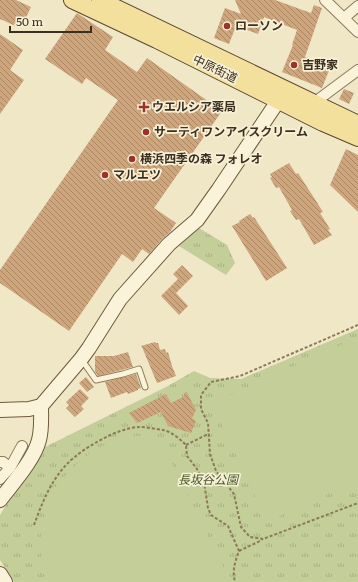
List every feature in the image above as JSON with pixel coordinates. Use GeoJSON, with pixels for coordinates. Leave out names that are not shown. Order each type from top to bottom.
{"type":"FeatureCollection","features":[{"type":"Feature","properties":{"kind":"main road","name":"中原街道"},"geometry":{"type":"LineString","coordinates":[[72,0],[96,3],[282,95],[323,122],[358,138]]}},
{"type":"Feature","properties":{"kind":"main road","name":"中原街道"},"geometry":{"type":"LineString","coordinates":[[282,95],[315,102],[358,124]]}},
{"type":"Feature","properties":{"kind":"street"},"geometry":{"type":"LineString","coordinates":[[325,0],[358,32]]}},
{"type":"Feature","properties":{"kind":"street"},"geometry":{"type":"LineString","coordinates":[[344,18],[358,6]]}},
{"type":"Feature","properties":{"kind":"street"},"geometry":{"type":"LineString","coordinates":[[315,102],[358,70]]}},
{"type":"Feature","properties":{"kind":"street"},"geometry":{"type":"LineString","coordinates":[[0,410],[41,406],[81,360],[120,299],[169,244],[197,220],[219,190],[282,95]]}},
{"type":"Feature","properties":{"kind":"street"},"geometry":{"type":"LineString","coordinates":[[1,498],[32,457],[39,440],[41,406]]}},
{"type":"Feature","properties":{"kind":"street"},"geometry":{"type":"LineString","coordinates":[[0,479],[10,468],[22,446]]}},
{"type":"Feature","properties":{"kind":"street"},"geometry":{"type":"LineString","coordinates":[[0,462],[3,462],[10,468]]}},
{"type":"Feature","properties":{"kind":"street"},"geometry":{"type":"LineString","coordinates":[[0,574],[6,582]]}},
{"type":"Feature","properties":{"kind":"lane"},"geometry":{"type":"LineString","coordinates":[[81,360],[96,380],[139,369],[145,387]]}},
{"type":"Feature","properties":{"kind":"path"},"geometry":{"type":"LineString","coordinates":[[263,540],[250,537],[242,527],[234,494],[216,471],[210,454],[208,423],[201,409],[201,395],[211,382],[240,376],[358,325]]}},
{"type":"Feature","properties":{"kind":"path"},"geometry":{"type":"LineString","coordinates":[[34,525],[43,501],[54,481],[67,464],[91,446],[122,431],[138,427],[164,430],[179,438],[186,445],[187,456],[198,469],[204,482],[208,508],[211,514],[228,526],[239,551],[233,573],[235,582]]}},
{"type":"Feature","properties":{"kind":"path"},"geometry":{"type":"LineString","coordinates":[[186,445],[208,434]]}},
{"type":"Feature","properties":{"kind":"path"},"geometry":{"type":"LineString","coordinates":[[239,551],[263,540],[358,503]]}},
{"type":"Feature","properties":{"kind":"green space"},"geometry":{"type":"Polygon","coordinates":[[[199,228],[227,245],[235,263],[226,275],[179,246],[199,228]]]}},
{"type":"Feature","properties":{"kind":"green space","name":"長坂谷公園"},"geometry":{"type":"Polygon","coordinates":[[[358,329],[358,582],[14,582],[0,560],[0,515],[45,447],[166,387],[194,371],[210,378],[241,379],[358,329]]]}},
{"type":"Feature","properties":{"kind":"green space"},"geometry":{"type":"Polygon","coordinates":[[[358,337],[358,480],[267,522],[212,403],[358,337]]]}},
{"type":"Feature","properties":{"kind":"green space"},"geometry":{"type":"Polygon","coordinates":[[[135,436],[159,437],[226,573],[221,582],[46,582],[41,557],[43,519],[58,484],[87,455],[111,443],[135,436]]]}},
{"type":"Feature","properties":{"kind":"building"},"geometry":{"type":"Polygon","coordinates":[[[0,0],[16,0],[31,7],[23,24],[20,23],[18,27],[0,19],[0,0]]]}},
{"type":"Feature","properties":{"kind":"building"},"geometry":{"type":"Polygon","coordinates":[[[235,0],[275,0],[311,13],[314,5],[322,8],[305,57],[330,68],[322,88],[282,72],[293,45],[297,30],[264,17],[258,34],[236,26],[229,44],[214,38],[225,8],[241,14],[235,0]]]}},
{"type":"Feature","properties":{"kind":"building","name":"横浜四季の森 フォレオ"},"geometry":{"type":"Polygon","coordinates":[[[77,13],[113,37],[105,50],[137,72],[147,58],[222,111],[154,208],[176,223],[170,232],[149,254],[142,249],[133,262],[122,254],[69,331],[0,283],[0,270],[118,100],[86,78],[82,84],[45,59],[77,13]]]}},
{"type":"Feature","properties":{"kind":"building"},"geometry":{"type":"Polygon","coordinates":[[[0,34],[23,50],[10,70],[24,80],[0,114],[0,34]]]}},
{"type":"Feature","properties":{"kind":"building"},"geometry":{"type":"Polygon","coordinates":[[[344,89],[354,93],[349,104],[339,99],[344,89]]]}},
{"type":"Feature","properties":{"kind":"building"},"geometry":{"type":"Polygon","coordinates":[[[346,149],[358,155],[358,212],[330,185],[346,149]]]}},
{"type":"Feature","properties":{"kind":"building"},"geometry":{"type":"Polygon","coordinates":[[[289,163],[296,174],[298,173],[323,212],[320,213],[332,235],[314,245],[299,219],[296,220],[290,211],[292,210],[279,187],[276,188],[270,178],[272,177],[270,174],[289,163]]]}},
{"type":"Feature","properties":{"kind":"building"},"geometry":{"type":"Polygon","coordinates":[[[250,214],[253,218],[254,217],[287,268],[266,281],[232,226],[250,214]]]}},
{"type":"Feature","properties":{"kind":"building"},"geometry":{"type":"Polygon","coordinates":[[[182,265],[193,276],[176,293],[188,306],[179,315],[161,296],[178,279],[173,274],[182,265]]]}},
{"type":"Feature","properties":{"kind":"building"},"geometry":{"type":"Polygon","coordinates":[[[155,342],[158,343],[160,350],[165,349],[166,353],[168,352],[176,376],[157,383],[141,346],[155,342]]]}},
{"type":"Feature","properties":{"kind":"building"},"geometry":{"type":"Polygon","coordinates":[[[128,352],[133,367],[98,376],[95,371],[95,356],[114,356],[128,352]]]}},
{"type":"Feature","properties":{"kind":"building"},"geometry":{"type":"Polygon","coordinates":[[[136,374],[141,388],[128,394],[127,392],[111,398],[105,382],[136,374]]]}},
{"type":"Feature","properties":{"kind":"building"},"geometry":{"type":"Polygon","coordinates":[[[86,377],[94,387],[87,392],[79,383],[86,377]]]}},
{"type":"Feature","properties":{"kind":"building"},"geometry":{"type":"Polygon","coordinates":[[[80,389],[89,398],[81,406],[84,409],[75,417],[66,408],[69,405],[66,402],[80,389]]]}},
{"type":"Feature","properties":{"kind":"building"},"geometry":{"type":"Polygon","coordinates":[[[186,391],[196,410],[192,418],[196,421],[191,433],[168,426],[161,412],[137,423],[129,413],[166,394],[171,403],[183,397],[186,391]]]}},
{"type":"Feature","properties":{"kind":"place","name":"ローソン"},"geometry":{"type":"Point","coordinates":[227,26]}},
{"type":"Feature","properties":{"kind":"place","name":"吉野家"},"geometry":{"type":"Point","coordinates":[294,65]}},
{"type":"Feature","properties":{"kind":"place","name":"ウエルシア薬局"},"geometry":{"type":"Point","coordinates":[144,107]}},
{"type":"Feature","properties":{"kind":"place","name":"サーティワンアイスクリーム"},"geometry":{"type":"Point","coordinates":[146,132]}},
{"type":"Feature","properties":{"kind":"place","name":"横浜四季の森 フォレオ"},"geometry":{"type":"Point","coordinates":[132,159]}},
{"type":"Feature","properties":{"kind":"place","name":"マルエツ"},"geometry":{"type":"Point","coordinates":[105,175]}}]}
